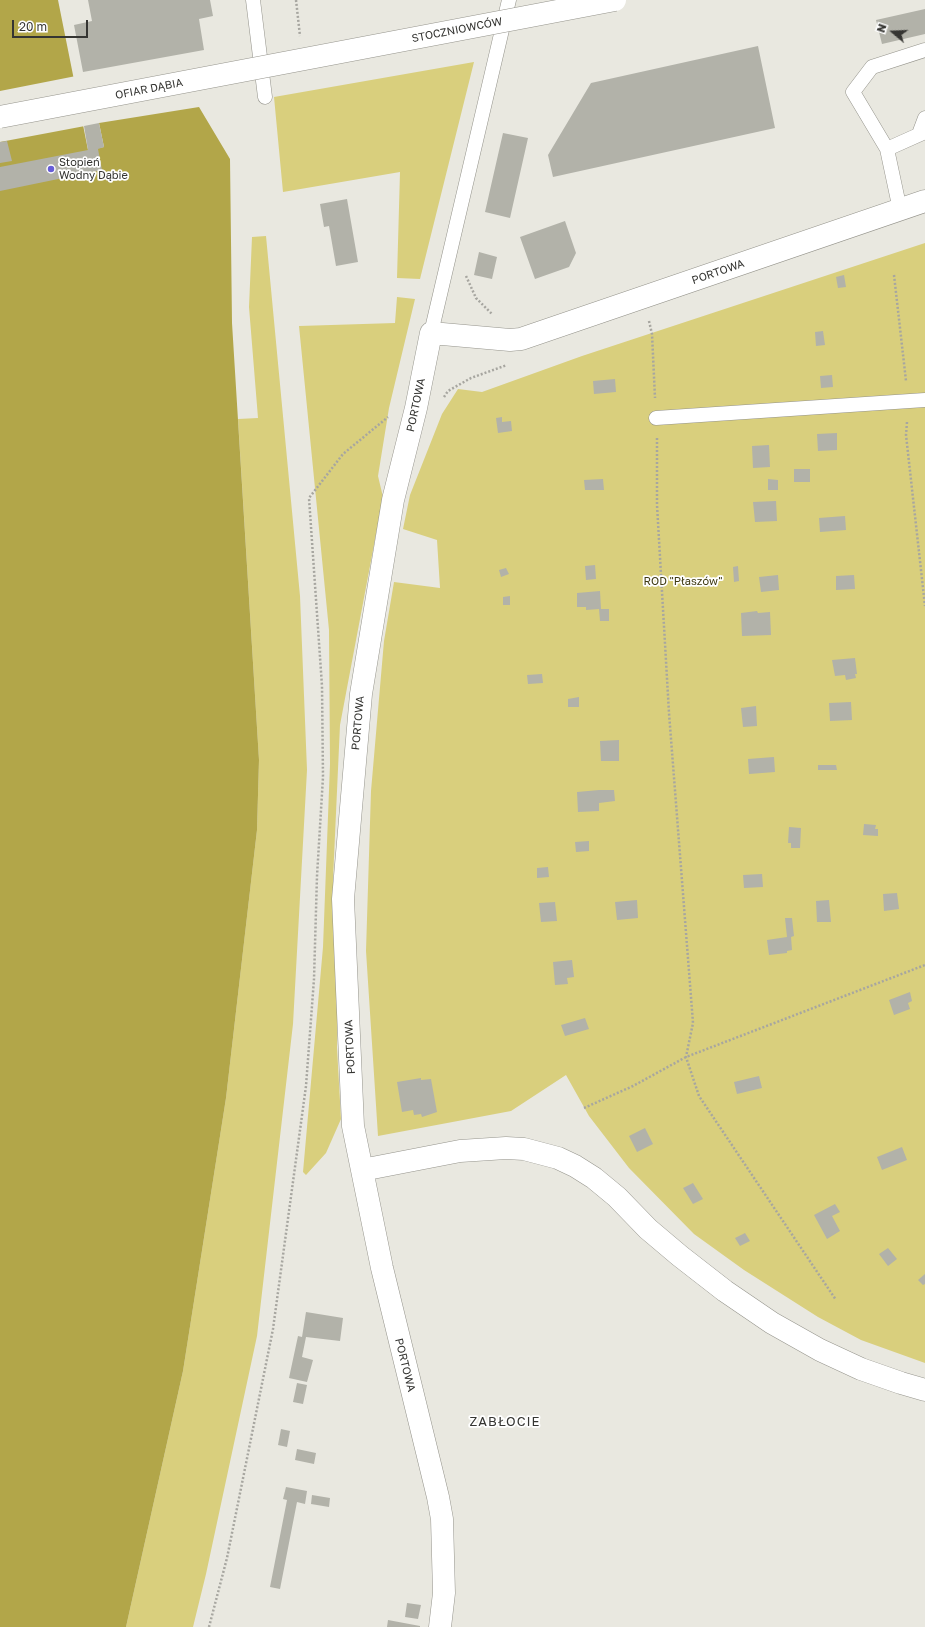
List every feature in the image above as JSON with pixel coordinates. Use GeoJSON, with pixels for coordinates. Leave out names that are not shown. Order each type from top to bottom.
{"type":"FeatureCollection","features":[{"type":"Feature","properties":{"kind":"street","name":"STOCZNIOWCÓW"},"geometry":{"type":"LineString","coordinates":[[299,61],[614,0]]}},
{"type":"Feature","properties":{"kind":"street","name":"OFIAR DĄBIA"},"geometry":{"type":"LineString","coordinates":[[0,117],[299,61]]}},
{"type":"Feature","properties":{"kind":"street","name":"PORTOWA"},"geometry":{"type":"LineString","coordinates":[[440,1627],[444,1593],[442,1519],[382,1268],[353,1126],[343,899],[361,694],[393,500],[416,408],[430,333],[510,340],[521,339],[925,201]]}},
{"type":"Feature","properties":{"kind":"street"},"geometry":{"type":"LineString","coordinates":[[362,1170],[460,1151],[506,1148],[524,1149],[558,1158],[575,1166],[594,1178],[617,1197],[648,1229],[680,1256],[725,1291],[772,1323],[820,1350],[861,1369],[925,1390]]}},
{"type":"Feature","properties":{"kind":"lane"},"geometry":{"type":"LineString","coordinates":[[253,0],[265,97]]}},
{"type":"Feature","properties":{"kind":"lane"},"geometry":{"type":"LineString","coordinates":[[430,333],[509,0]]}},
{"type":"Feature","properties":{"kind":"lane"},"geometry":{"type":"LineString","coordinates":[[900,210],[887,149],[853,92],[872,67],[925,50]]}},
{"type":"Feature","properties":{"kind":"lane"},"geometry":{"type":"LineString","coordinates":[[887,149],[922,133],[925,118]]}},
{"type":"Feature","properties":{"kind":"lane"},"geometry":{"type":"LineString","coordinates":[[656,418],[925,400]]}},
{"type":"Feature","properties":{"kind":"path"},"geometry":{"type":"LineString","coordinates":[[296,0],[300,38]]}},
{"type":"Feature","properties":{"kind":"path"},"geometry":{"type":"LineString","coordinates":[[464,272],[476,298],[494,316]]}},
{"type":"Feature","properties":{"kind":"path"},"geometry":{"type":"LineString","coordinates":[[894,275],[908,402],[906,435],[925,606]]}},
{"type":"Feature","properties":{"kind":"path"},"geometry":{"type":"LineString","coordinates":[[648,315],[652,334],[656,418],[657,505],[669,713],[693,1023],[686,1057],[699,1096],[836,1300]]}},
{"type":"Feature","properties":{"kind":"path"},"geometry":{"type":"LineString","coordinates":[[209,1627],[227,1558],[273,1329],[306,1086],[314,978],[323,777],[322,686],[309,498],[343,454],[394,412]]}},
{"type":"Feature","properties":{"kind":"path"},"geometry":{"type":"LineString","coordinates":[[584,1108],[633,1086],[686,1057],[925,965]]}},
{"type":"Feature","properties":{"kind":"green space"},"geometry":{"type":"Polygon","coordinates":[[[474,62],[420,279],[397,278],[400,172],[283,192],[274,97],[474,62]]]}},
{"type":"Feature","properties":{"kind":"green space"},"geometry":{"type":"Polygon","coordinates":[[[266,236],[300,596],[307,770],[293,1024],[257,1336],[206,1574],[193,1627],[126,1627],[183,1371],[226,1098],[257,830],[259,760],[238,419],[258,418],[249,307],[252,237],[266,236]]]}},
{"type":"Feature","properties":{"kind":"green space","name":"ROD \"Płaszów\""},"geometry":{"type":"Polygon","coordinates":[[[925,243],[925,1363],[861,1340],[818,1317],[744,1270],[694,1234],[629,1168],[589,1116],[566,1075],[511,1111],[378,1136],[366,951],[371,791],[384,641],[394,582],[440,588],[437,540],[403,529],[410,495],[442,414],[458,389],[482,392],[582,356],[925,243]]]}},
{"type":"Feature","properties":{"kind":"green space"},"geometry":{"type":"Polygon","coordinates":[[[397,297],[415,299],[389,408],[378,476],[383,497],[340,725],[333,879],[339,928],[337,1048],[341,1119],[326,1153],[306,1175],[303,1172],[323,947],[330,764],[329,630],[299,326],[395,323],[397,297]]]}},
{"type":"Feature","properties":{"kind":"shaded area"},"geometry":{"type":"Polygon","coordinates":[[[0,0],[58,0],[88,150],[104,147],[99,123],[199,107],[230,159],[232,323],[259,760],[257,830],[226,1098],[183,1371],[126,1627],[0,1627],[0,0]]]}},
{"type":"Feature","properties":{"kind":"pier"},"geometry":{"type":"Polygon","coordinates":[[[76,76],[85,126],[0,142],[0,91],[76,76]]]}},
{"type":"Feature","properties":{"kind":"building"},"geometry":{"type":"Polygon","coordinates":[[[88,0],[210,0],[213,16],[199,19],[204,50],[83,72],[74,25],[92,21],[88,0]]]}},
{"type":"Feature","properties":{"kind":"building"},"geometry":{"type":"Polygon","coordinates":[[[925,9],[925,34],[882,44],[876,20],[925,9]]]}},
{"type":"Feature","properties":{"kind":"building"},"geometry":{"type":"Polygon","coordinates":[[[758,46],[775,128],[553,177],[548,155],[591,83],[758,46]]]}},
{"type":"Feature","properties":{"kind":"building","name":"Stopień Wodny Dąbie"},"geometry":{"type":"Polygon","coordinates":[[[99,123],[104,147],[98,149],[102,170],[0,191],[0,167],[88,150],[84,126],[99,123]]]}},
{"type":"Feature","properties":{"kind":"building"},"geometry":{"type":"Polygon","coordinates":[[[503,133],[528,138],[510,218],[485,212],[503,133]]]}},
{"type":"Feature","properties":{"kind":"building"},"geometry":{"type":"Polygon","coordinates":[[[7,141],[12,161],[0,163],[0,142],[7,141]]]}},
{"type":"Feature","properties":{"kind":"building"},"geometry":{"type":"Polygon","coordinates":[[[347,199],[358,262],[336,266],[329,226],[324,227],[320,204],[347,199]]]}},
{"type":"Feature","properties":{"kind":"building"},"geometry":{"type":"Polygon","coordinates":[[[565,221],[576,253],[569,267],[535,279],[520,237],[565,221]]]}},
{"type":"Feature","properties":{"kind":"building"},"geometry":{"type":"Polygon","coordinates":[[[479,252],[497,257],[492,279],[474,275],[479,252]]]}},
{"type":"Feature","properties":{"kind":"building"},"geometry":{"type":"Polygon","coordinates":[[[844,275],[846,287],[838,288],[836,277],[844,275]]]}},
{"type":"Feature","properties":{"kind":"building"},"geometry":{"type":"Polygon","coordinates":[[[823,331],[825,345],[816,346],[815,332],[823,331]]]}},
{"type":"Feature","properties":{"kind":"building"},"geometry":{"type":"Polygon","coordinates":[[[832,375],[833,387],[821,388],[820,376],[832,375]]]}},
{"type":"Feature","properties":{"kind":"building"},"geometry":{"type":"Polygon","coordinates":[[[615,379],[616,392],[594,394],[593,381],[615,379]]]}},
{"type":"Feature","properties":{"kind":"building"},"geometry":{"type":"Polygon","coordinates":[[[502,417],[502,422],[511,421],[512,431],[498,433],[496,418],[502,417]]]}},
{"type":"Feature","properties":{"kind":"building"},"geometry":{"type":"Polygon","coordinates":[[[837,433],[837,450],[818,451],[817,434],[837,433]]]}},
{"type":"Feature","properties":{"kind":"building"},"geometry":{"type":"Polygon","coordinates":[[[769,445],[770,467],[753,468],[752,446],[769,445]]]}},
{"type":"Feature","properties":{"kind":"building"},"geometry":{"type":"Polygon","coordinates":[[[794,469],[810,469],[810,482],[794,482],[794,469]]]}},
{"type":"Feature","properties":{"kind":"building"},"geometry":{"type":"Polygon","coordinates":[[[603,479],[604,490],[585,490],[584,480],[603,479]]]}},
{"type":"Feature","properties":{"kind":"building"},"geometry":{"type":"Polygon","coordinates":[[[768,479],[778,480],[778,490],[768,490],[768,479]]]}},
{"type":"Feature","properties":{"kind":"building"},"geometry":{"type":"Polygon","coordinates":[[[776,501],[777,521],[755,522],[753,502],[776,501]]]}},
{"type":"Feature","properties":{"kind":"building"},"geometry":{"type":"Polygon","coordinates":[[[845,516],[846,530],[820,532],[819,518],[845,516]]]}},
{"type":"Feature","properties":{"kind":"building"},"geometry":{"type":"Polygon","coordinates":[[[595,565],[596,579],[586,580],[585,566],[595,565]]]}},
{"type":"Feature","properties":{"kind":"building"},"geometry":{"type":"Polygon","coordinates":[[[738,566],[739,581],[734,582],[733,567],[738,566]]]}},
{"type":"Feature","properties":{"kind":"building"},"geometry":{"type":"Polygon","coordinates":[[[506,568],[509,574],[501,577],[499,570],[506,568]]]}},
{"type":"Feature","properties":{"kind":"building"},"geometry":{"type":"Polygon","coordinates":[[[778,575],[779,590],[761,592],[759,577],[778,575]]]}},
{"type":"Feature","properties":{"kind":"building"},"geometry":{"type":"Polygon","coordinates":[[[854,575],[855,589],[836,590],[836,576],[854,575]]]}},
{"type":"Feature","properties":{"kind":"building"},"geometry":{"type":"Polygon","coordinates":[[[600,591],[601,609],[609,609],[609,621],[600,621],[599,609],[586,610],[586,607],[577,607],[577,593],[600,591]]]}},
{"type":"Feature","properties":{"kind":"building"},"geometry":{"type":"Polygon","coordinates":[[[510,596],[510,605],[503,605],[503,597],[510,596]]]}},
{"type":"Feature","properties":{"kind":"building"},"geometry":{"type":"Polygon","coordinates":[[[757,611],[758,613],[770,612],[771,635],[742,636],[741,613],[757,611]]]}},
{"type":"Feature","properties":{"kind":"building"},"geometry":{"type":"Polygon","coordinates":[[[855,658],[856,678],[846,680],[845,675],[835,676],[832,660],[855,658]]]}},
{"type":"Feature","properties":{"kind":"building"},"geometry":{"type":"Polygon","coordinates":[[[542,674],[543,683],[528,684],[527,675],[542,674]]]}},
{"type":"Feature","properties":{"kind":"building"},"geometry":{"type":"Polygon","coordinates":[[[579,697],[579,707],[568,707],[568,699],[579,697]]]}},
{"type":"Feature","properties":{"kind":"building"},"geometry":{"type":"Polygon","coordinates":[[[851,702],[852,720],[830,721],[829,703],[851,702]]]}},
{"type":"Feature","properties":{"kind":"building"},"geometry":{"type":"Polygon","coordinates":[[[756,706],[757,726],[743,727],[741,708],[756,706]]]}},
{"type":"Feature","properties":{"kind":"building"},"geometry":{"type":"Polygon","coordinates":[[[619,740],[619,761],[601,761],[600,741],[619,740]]]}},
{"type":"Feature","properties":{"kind":"building"},"geometry":{"type":"Polygon","coordinates":[[[774,757],[775,772],[749,774],[748,759],[774,757]]]}},
{"type":"Feature","properties":{"kind":"building"},"geometry":{"type":"Polygon","coordinates":[[[818,765],[836,765],[837,770],[818,770],[818,765]]]}},
{"type":"Feature","properties":{"kind":"building"},"geometry":{"type":"Polygon","coordinates":[[[614,790],[615,801],[599,803],[599,811],[578,812],[577,792],[614,790]]]}},
{"type":"Feature","properties":{"kind":"building"},"geometry":{"type":"Polygon","coordinates":[[[864,824],[876,825],[875,829],[878,829],[878,836],[863,835],[864,824]]]}},
{"type":"Feature","properties":{"kind":"building"},"geometry":{"type":"Polygon","coordinates":[[[789,827],[801,828],[800,848],[791,848],[791,843],[788,843],[789,827]]]}},
{"type":"Feature","properties":{"kind":"building"},"geometry":{"type":"Polygon","coordinates":[[[589,841],[589,851],[576,852],[575,842],[589,841]]]}},
{"type":"Feature","properties":{"kind":"building"},"geometry":{"type":"Polygon","coordinates":[[[548,867],[549,877],[537,878],[537,868],[548,867]]]}},
{"type":"Feature","properties":{"kind":"building"},"geometry":{"type":"Polygon","coordinates":[[[762,874],[763,887],[744,888],[743,875],[762,874]]]}},
{"type":"Feature","properties":{"kind":"building"},"geometry":{"type":"Polygon","coordinates":[[[897,893],[899,909],[884,911],[883,894],[897,893]]]}},
{"type":"Feature","properties":{"kind":"building"},"geometry":{"type":"Polygon","coordinates":[[[637,900],[638,918],[617,920],[615,902],[637,900]]]}},
{"type":"Feature","properties":{"kind":"building"},"geometry":{"type":"Polygon","coordinates":[[[829,900],[831,922],[817,922],[816,901],[829,900]]]}},
{"type":"Feature","properties":{"kind":"building"},"geometry":{"type":"Polygon","coordinates":[[[555,902],[557,921],[541,922],[539,903],[555,902]]]}},
{"type":"Feature","properties":{"kind":"building"},"geometry":{"type":"Polygon","coordinates":[[[785,918],[792,918],[794,936],[791,937],[792,950],[787,951],[787,953],[769,955],[767,940],[787,937],[785,918]]]}},
{"type":"Feature","properties":{"kind":"building"},"geometry":{"type":"Polygon","coordinates":[[[572,960],[574,977],[567,978],[568,984],[555,985],[553,962],[572,960]]]}},
{"type":"Feature","properties":{"kind":"building"},"geometry":{"type":"Polygon","coordinates":[[[910,992],[912,1001],[908,1003],[910,1009],[894,1015],[889,1000],[910,992]]]}},
{"type":"Feature","properties":{"kind":"building"},"geometry":{"type":"Polygon","coordinates":[[[585,1018],[589,1029],[565,1036],[561,1025],[585,1018]]]}},
{"type":"Feature","properties":{"kind":"building"},"geometry":{"type":"Polygon","coordinates":[[[759,1076],[762,1088],[737,1094],[734,1082],[759,1076]]]}},
{"type":"Feature","properties":{"kind":"building"},"geometry":{"type":"Polygon","coordinates":[[[421,1078],[421,1080],[431,1079],[437,1112],[422,1117],[421,1114],[414,1115],[413,1110],[402,1112],[397,1082],[421,1078]]]}},
{"type":"Feature","properties":{"kind":"building"},"geometry":{"type":"Polygon","coordinates":[[[645,1128],[653,1144],[637,1152],[629,1136],[645,1128]]]}},
{"type":"Feature","properties":{"kind":"building"},"geometry":{"type":"Polygon","coordinates":[[[902,1147],[907,1160],[882,1170],[877,1157],[902,1147]]]}},
{"type":"Feature","properties":{"kind":"building"},"geometry":{"type":"Polygon","coordinates":[[[693,1183],[703,1199],[693,1204],[683,1188],[693,1183]]]}},
{"type":"Feature","properties":{"kind":"building"},"geometry":{"type":"Polygon","coordinates":[[[835,1204],[840,1212],[832,1216],[840,1231],[827,1239],[814,1215],[835,1204]]]}},
{"type":"Feature","properties":{"kind":"building"},"geometry":{"type":"Polygon","coordinates":[[[745,1233],[750,1241],[740,1246],[735,1238],[745,1233]]]}},
{"type":"Feature","properties":{"kind":"building"},"geometry":{"type":"Polygon","coordinates":[[[888,1248],[897,1259],[888,1266],[879,1254],[888,1248]]]}},
{"type":"Feature","properties":{"kind":"building"},"geometry":{"type":"Polygon","coordinates":[[[925,1274],[925,1284],[923,1285],[918,1280],[925,1274]]]}},
{"type":"Feature","properties":{"kind":"building"},"geometry":{"type":"Polygon","coordinates":[[[306,1312],[343,1318],[340,1341],[306,1337],[302,1357],[313,1360],[307,1382],[289,1378],[298,1336],[302,1337],[306,1312]]]}},
{"type":"Feature","properties":{"kind":"building"},"geometry":{"type":"Polygon","coordinates":[[[297,1383],[307,1385],[303,1404],[293,1402],[297,1383]]]}},
{"type":"Feature","properties":{"kind":"building"},"geometry":{"type":"Polygon","coordinates":[[[281,1429],[290,1431],[287,1447],[278,1445],[281,1429]]]}},
{"type":"Feature","properties":{"kind":"building"},"geometry":{"type":"Polygon","coordinates":[[[297,1449],[316,1453],[314,1464],[295,1460],[297,1449]]]}},
{"type":"Feature","properties":{"kind":"building"},"geometry":{"type":"Polygon","coordinates":[[[286,1487],[307,1491],[305,1504],[297,1502],[280,1589],[270,1587],[287,1500],[283,1499],[286,1487]]]}},
{"type":"Feature","properties":{"kind":"building"},"geometry":{"type":"Polygon","coordinates":[[[312,1495],[330,1498],[329,1507],[311,1504],[312,1495]]]}},
{"type":"Feature","properties":{"kind":"building"},"geometry":{"type":"Polygon","coordinates":[[[407,1603],[421,1605],[418,1619],[405,1617],[407,1603]]]}},
{"type":"Feature","properties":{"kind":"building"},"geometry":{"type":"Polygon","coordinates":[[[388,1620],[420,1626],[420,1627],[387,1627],[388,1620]]]}},
{"type":"Feature","properties":{"kind":"place","name":"Stopień Wodny Dąbie"},"geometry":{"type":"Point","coordinates":[51,169]}},
{"type":"Feature","properties":{"kind":"district","name":"ZABŁOCIE"},"geometry":{"type":"Point","coordinates":[505,1422]}}]}
